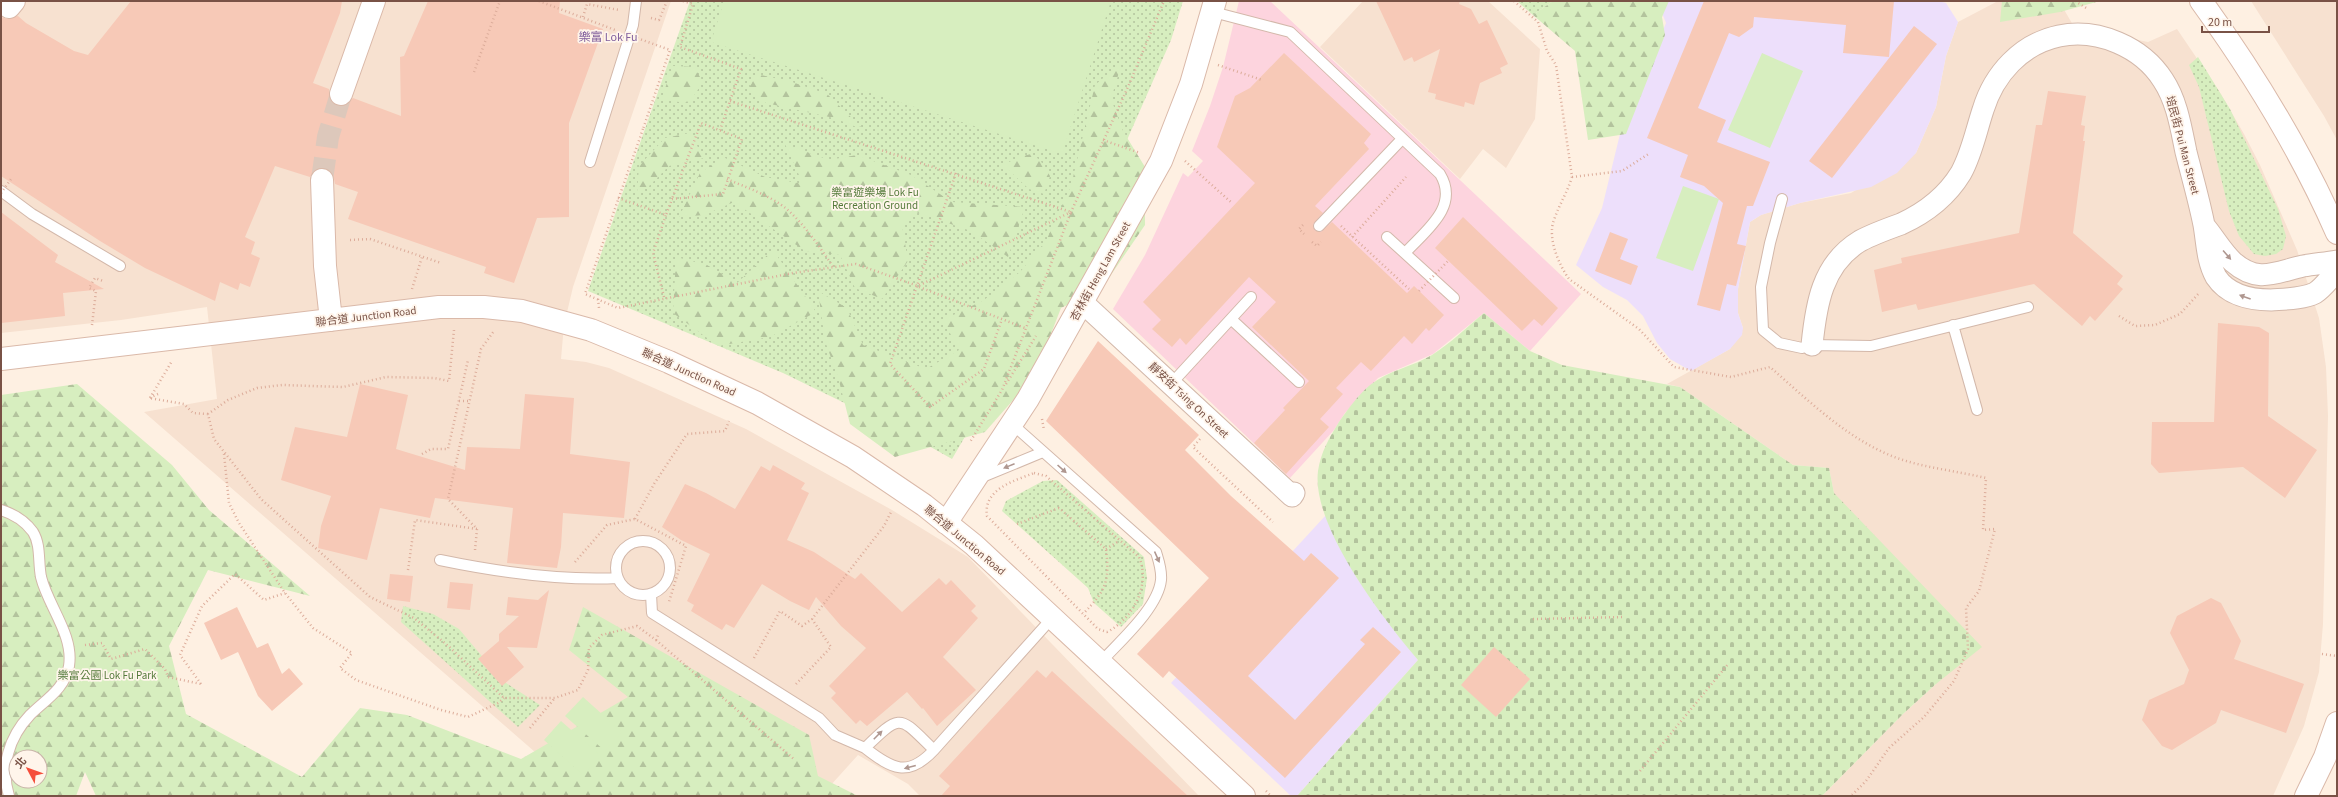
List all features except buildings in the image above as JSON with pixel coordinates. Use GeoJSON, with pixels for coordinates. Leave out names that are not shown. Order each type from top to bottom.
{"type":"FeatureCollection","features":[{"type":"Feature","properties":{"kind":"main road"},"geometry":{"type":"LineString","coordinates":[[342,94],[374,1]]}},
{"type":"Feature","properties":{"kind":"main road"},"geometry":{"type":"LineString","coordinates":[[2202,1],[2240,55],[2287,132],[2337,233]]}},
{"type":"Feature","properties":{"kind":"main road","name":"杏林街 Heng Lam Street"},"geometry":{"type":"LineString","coordinates":[[946,523],[1012,424],[1161,161],[1191,84],[1214,6]]}},
{"type":"Feature","properties":{"kind":"main road"},"geometry":{"type":"LineString","coordinates":[[322,180],[325,266],[331,320]]}},
{"type":"Feature","properties":{"kind":"main road","name":"聯合道 Junction Road"},"geometry":{"type":"LineString","coordinates":[[1,359],[439,307],[484,307],[522,311],[591,330],[669,362],[757,403],[853,457],[924,505],[1053,617],[1244,796]]}},
{"type":"Feature","properties":{"kind":"main road"},"geometry":{"type":"LineString","coordinates":[[2306,796],[2325,757],[2337,723]]}},
{"type":"Feature","properties":{"kind":"street","name":"培民街 Pui Man Street"},"geometry":{"type":"LineString","coordinates":[[1812,345],[1820,293],[1835,262],[1860,241],[1914,217],[1940,199],[1960,173],[1967,159],[1983,109],[1997,78],[2018,56],[2045,40],[2076,34],[2111,40],[2126,46],[2154,67],[2164,80],[2176,110],[2204,224],[2211,265],[2217,278],[2226,287],[2253,299],[2284,299],[2315,292],[2337,271]]}},
{"type":"Feature","properties":{"kind":"street","name":"培民街 Pui Man Street"},"geometry":{"type":"LineString","coordinates":[[2204,224],[2233,262],[2251,273],[2261,275],[2277,275],[2302,266],[2337,261]]}},
{"type":"Feature","properties":{"kind":"street","name":"靜安街 Tsing On Street"},"geometry":{"type":"LineString","coordinates":[[1082,302],[1292,496],[1294,493]]}},
{"type":"Feature","properties":{"kind":"lane"},"geometry":{"type":"LineString","coordinates":[[590,162],[633,25],[636,1]]}},
{"type":"Feature","properties":{"kind":"lane"},"geometry":{"type":"LineString","coordinates":[[1214,6],[1290,32],[1440,174],[1447,191],[1447,202],[1441,213],[1404,253]]}},
{"type":"Feature","properties":{"kind":"lane"},"geometry":{"type":"LineString","coordinates":[[1319,226],[1402,139]]}},
{"type":"Feature","properties":{"kind":"lane"},"geometry":{"type":"LineString","coordinates":[[1,192],[32,214],[120,266]]}},
{"type":"Feature","properties":{"kind":"lane"},"geometry":{"type":"LineString","coordinates":[[1782,199],[1770,242],[1761,287],[1763,330],[1779,343],[1802,348],[1812,345],[1871,346],[2028,307]]}},
{"type":"Feature","properties":{"kind":"lane"},"geometry":{"type":"LineString","coordinates":[[1387,237],[1454,298]]}},
{"type":"Feature","properties":{"kind":"lane"},"geometry":{"type":"LineString","coordinates":[[1171,384],[1251,297]]}},
{"type":"Feature","properties":{"kind":"lane"},"geometry":{"type":"LineString","coordinates":[[1231,320],[1300,382]]}},
{"type":"Feature","properties":{"kind":"lane"},"geometry":{"type":"LineString","coordinates":[[1953,325],[1977,410]]}},
{"type":"Feature","properties":{"kind":"lane"},"geometry":{"type":"LineString","coordinates":[[1012,424],[1156,552],[1160,566],[1161,581],[1150,607],[1101,662]]}},
{"type":"Feature","properties":{"kind":"lane"},"geometry":{"type":"LineString","coordinates":[[974,480],[1043,452]]}},
{"type":"Feature","properties":{"kind":"lane"},"geometry":{"type":"LineString","coordinates":[[1,510],[22,521],[37,540],[42,579],[68,647],[69,666],[62,684],[22,724],[12,741],[4,768],[6,787],[9,796]]}},
{"type":"Feature","properties":{"kind":"lane"},"geometry":{"type":"LineString","coordinates":[[638,542],[656,544],[668,557],[669,575],[659,590],[651,594],[635,594],[622,585],[618,578],[616,568],[622,551],[638,542]]}},
{"type":"Feature","properties":{"kind":"lane"},"geometry":{"type":"LineString","coordinates":[[440,560],[509,574],[563,576],[589,579],[618,578]]}},
{"type":"Feature","properties":{"kind":"lane"},"geometry":{"type":"LineString","coordinates":[[651,594],[652,613],[819,718],[835,735],[865,748],[882,761],[901,769],[914,767],[924,761],[1053,617]]}},
{"type":"Feature","properties":{"kind":"lane"},"geometry":{"type":"LineString","coordinates":[[865,748],[889,724],[900,722],[908,725],[934,750]]}},
{"type":"Feature","properties":{"kind":"path"},"geometry":{"type":"LineString","coordinates":[[474,72],[500,1]]}},
{"type":"Feature","properties":{"kind":"path"},"geometry":{"type":"LineString","coordinates":[[539,1],[670,50],[585,294],[618,308],[664,297],[793,273],[856,264],[918,286],[1025,328]]}},
{"type":"Feature","properties":{"kind":"path"},"geometry":{"type":"LineString","coordinates":[[683,1],[693,4],[680,47],[741,69],[720,130]]}},
{"type":"Feature","properties":{"kind":"path"},"geometry":{"type":"LineString","coordinates":[[1002,390],[1070,212],[1128,86],[1164,1]]}},
{"type":"Feature","properties":{"kind":"path"},"geometry":{"type":"LineString","coordinates":[[1514,1],[1538,22],[1547,51],[1556,65],[1572,177],[1567,194],[1553,222],[1554,241],[1563,270],[1569,279],[1583,291],[1639,329],[1674,367],[1731,377],[1770,367],[1815,406],[1865,442],[1897,458],[1986,478],[1983,530],[1994,529],[1979,591],[1966,608],[1968,649],[1960,669],[1954,681],[1924,717],[1889,748],[1866,781],[1851,796]]}},
{"type":"Feature","properties":{"kind":"path"},"geometry":{"type":"LineString","coordinates":[[2075,1],[2088,9]]}},
{"type":"Feature","properties":{"kind":"path"},"geometry":{"type":"LineString","coordinates":[[1218,65],[1262,80]]}},
{"type":"Feature","properties":{"kind":"path"},"geometry":{"type":"LineString","coordinates":[[730,101],[956,173],[1070,212]]}},
{"type":"Feature","properties":{"kind":"path"},"geometry":{"type":"LineString","coordinates":[[664,297],[653,253],[666,215],[672,199],[701,123],[742,138],[723,194],[672,199]]}},
{"type":"Feature","properties":{"kind":"path"},"geometry":{"type":"LineString","coordinates":[[1103,140],[1141,153]]}},
{"type":"Feature","properties":{"kind":"path"},"geometry":{"type":"LineString","coordinates":[[1137,160],[1143,147]]}},
{"type":"Feature","properties":{"kind":"path"},"geometry":{"type":"LineString","coordinates":[[1572,177],[1622,171],[1650,153]]}},
{"type":"Feature","properties":{"kind":"path"},"geometry":{"type":"LineString","coordinates":[[1184,159],[1232,203]]}},
{"type":"Feature","properties":{"kind":"path"},"geometry":{"type":"LineString","coordinates":[[956,173],[890,364],[930,407],[984,368],[1002,319]]}},
{"type":"Feature","properties":{"kind":"path"},"geometry":{"type":"LineString","coordinates":[[1406,177],[1351,235],[1409,289]]}},
{"type":"Feature","properties":{"kind":"path"},"geometry":{"type":"LineString","coordinates":[[1,192],[11,179]]}},
{"type":"Feature","properties":{"kind":"path"},"geometry":{"type":"LineString","coordinates":[[727,179],[763,195],[789,212],[816,242],[834,268]]}},
{"type":"Feature","properties":{"kind":"path"},"geometry":{"type":"LineString","coordinates":[[618,198],[666,215]]}},
{"type":"Feature","properties":{"kind":"path"},"geometry":{"type":"LineString","coordinates":[[918,286],[1070,212]]}},
{"type":"Feature","properties":{"kind":"path"},"geometry":{"type":"LineString","coordinates":[[1304,223],[1299,229],[1317,246],[1325,238]]}},
{"type":"Feature","properties":{"kind":"path"},"geometry":{"type":"LineString","coordinates":[[350,240],[370,239],[441,263]]}},
{"type":"Feature","properties":{"kind":"path"},"geometry":{"type":"LineString","coordinates":[[411,291],[422,257]]}},
{"type":"Feature","properties":{"kind":"path"},"geometry":{"type":"LineString","coordinates":[[1419,291],[1448,261]]}},
{"type":"Feature","properties":{"kind":"path"},"geometry":{"type":"LineString","coordinates":[[92,325],[96,291],[89,288],[95,278],[102,281]]}},
{"type":"Feature","properties":{"kind":"path"},"geometry":{"type":"LineString","coordinates":[[2119,316],[2135,326],[2155,325],[2180,314],[2204,288]]}},
{"type":"Feature","properties":{"kind":"path"},"geometry":{"type":"LineString","coordinates":[[598,299],[599,308]]}},
{"type":"Feature","properties":{"kind":"path"},"geometry":{"type":"LineString","coordinates":[[970,442],[1040,329]]}},
{"type":"Feature","properties":{"kind":"path"},"geometry":{"type":"LineString","coordinates":[[149,398],[184,404],[193,413],[208,414],[228,400],[257,388],[282,385],[343,387],[386,377],[434,378],[449,381],[454,330]]}},
{"type":"Feature","properties":{"kind":"path"},"geometry":{"type":"LineString","coordinates":[[474,567],[477,529],[448,500],[468,401],[481,349],[494,330]]}},
{"type":"Feature","properties":{"kind":"path"},"geometry":{"type":"LineString","coordinates":[[149,398],[175,356]]}},
{"type":"Feature","properties":{"kind":"path"},"geometry":{"type":"LineString","coordinates":[[422,454],[431,449],[448,449],[468,360]]}},
{"type":"Feature","properties":{"kind":"path"},"geometry":{"type":"LineString","coordinates":[[149,398],[158,394]]}},
{"type":"Feature","properties":{"kind":"path"},"geometry":{"type":"LineString","coordinates":[[459,401],[468,401]]}},
{"type":"Feature","properties":{"kind":"path"},"geometry":{"type":"LineString","coordinates":[[208,414],[214,440],[261,499],[314,549],[370,597],[419,623],[446,644],[504,698]]}},
{"type":"Feature","properties":{"kind":"path"},"geometry":{"type":"LineString","coordinates":[[635,519],[654,484],[687,434],[725,431],[729,421]]}},
{"type":"Feature","properties":{"kind":"path"},"geometry":{"type":"LineString","coordinates":[[1204,434],[1193,447],[1273,522]]}},
{"type":"Feature","properties":{"kind":"path"},"geometry":{"type":"LineString","coordinates":[[224,453],[229,503],[285,593],[314,628],[352,654],[340,668],[356,680],[441,710],[468,717],[498,703],[504,698],[554,698],[578,690],[588,670],[589,648],[602,635],[637,626],[656,640],[795,760]]}},
{"type":"Feature","properties":{"kind":"path"},"geometry":{"type":"LineString","coordinates":[[1034,473],[1040,473],[1046,476],[1139,557],[1143,577],[1138,601],[1133,609],[1107,632],[1102,632],[1098,629],[1083,614],[992,523],[987,516],[986,510],[989,502],[1001,487],[1034,473]]}},
{"type":"Feature","properties":{"kind":"path"},"geometry":{"type":"LineString","coordinates":[[1017,524],[1059,508],[1106,549],[1108,566],[1104,591],[1083,614]]}},
{"type":"Feature","properties":{"kind":"path"},"geometry":{"type":"LineString","coordinates":[[753,660],[780,611],[802,626],[812,619],[884,526],[892,510]]}},
{"type":"Feature","properties":{"kind":"path"},"geometry":{"type":"LineString","coordinates":[[563,576],[607,525],[635,519],[686,546],[664,621],[656,640]]}},
{"type":"Feature","properties":{"kind":"path"},"geometry":{"type":"LineString","coordinates":[[408,570],[415,520],[477,529]]}},
{"type":"Feature","properties":{"kind":"path"},"geometry":{"type":"LineString","coordinates":[[1106,549],[1120,540]]}},
{"type":"Feature","properties":{"kind":"path"},"geometry":{"type":"LineString","coordinates":[[68,647],[102,643],[111,659],[145,649],[164,669],[168,677],[202,684],[180,655],[202,606],[235,574],[264,600],[285,593]]}},
{"type":"Feature","properties":{"kind":"path"},"geometry":{"type":"LineString","coordinates":[[1533,619],[1624,617]]}},
{"type":"Feature","properties":{"kind":"path"},"geometry":{"type":"LineString","coordinates":[[791,681],[797,684],[831,647],[812,619]]}},
{"type":"Feature","properties":{"kind":"path"},"geometry":{"type":"LineString","coordinates":[[2322,654],[2337,656]]}},
{"type":"Feature","properties":{"kind":"path"},"geometry":{"type":"LineString","coordinates":[[747,656],[760,663]]}},
{"type":"Feature","properties":{"kind":"path"},"geometry":{"type":"LineString","coordinates":[[1640,771],[1729,663]]}},
{"type":"Feature","properties":{"kind":"path"},"geometry":{"type":"LineString","coordinates":[[530,728],[554,698]]}},
{"type":"Feature","properties":{"kind":"shaded area"},"geometry":{"type":"Polygon","coordinates":[[[1,1],[671,1],[573,287],[564,325],[561,359],[586,362],[609,368],[746,429],[892,510],[968,557],[1199,796],[920,796],[908,784],[858,755],[821,796],[574,786],[144,412],[217,399],[207,307],[121,320],[1,333],[1,1]]]}},
{"type":"Feature","properties":{"kind":"shaded area"},"geometry":{"type":"Polygon","coordinates":[[[1239,1],[1270,1],[1581,294],[1530,351],[1484,313],[1433,354],[1378,378],[1345,413],[1334,430],[1290,478],[1113,309],[1145,255],[1183,173],[1188,177],[1203,161],[1192,151],[1210,106],[1223,67],[1239,1]]]}},
{"type":"Feature","properties":{"kind":"shaded area"},"geometry":{"type":"Polygon","coordinates":[[[1363,1],[1488,1],[1540,49],[1535,119],[1506,168],[1483,149],[1460,179],[1320,47],[1363,1]]]}},
{"type":"Feature","properties":{"kind":"shaded area"},"geometry":{"type":"Polygon","coordinates":[[[1665,1],[1938,1],[1946,3],[1958,22],[1946,56],[1936,107],[1916,153],[1897,173],[1871,187],[1800,203],[1761,215],[1750,222],[1738,289],[1738,313],[1743,328],[1742,335],[1730,349],[1691,371],[1670,359],[1657,343],[1643,316],[1627,300],[1603,287],[1576,265],[1602,208],[1620,134],[1666,23],[1660,8],[1665,1]]]}},
{"type":"Feature","properties":{"kind":"shaded area"},"geometry":{"type":"Polygon","coordinates":[[[1998,1],[2059,1],[2073,25],[2079,28],[2148,42],[2177,29],[2219,91],[2244,134],[2260,165],[2297,250],[2319,318],[2326,367],[2328,416],[2323,624],[2319,672],[2304,726],[2273,796],[1822,796],[1903,714],[1936,684],[1834,493],[1829,468],[1793,465],[1680,387],[1667,384],[1730,349],[1743,328],[1738,313],[1738,289],[1750,222],[1761,215],[1800,203],[1851,193],[1916,153],[1936,107],[1946,56],[1958,22],[1998,1]]]}},
{"type":"Feature","properties":{"kind":"shaded area"},"geometry":{"type":"Polygon","coordinates":[[[2251,1],[2337,1],[2337,140],[2324,116],[2251,1]]]}},
{"type":"Feature","properties":{"kind":"shaded area"},"geometry":{"type":"Polygon","coordinates":[[[1326,515],[1341,549],[1357,578],[1418,660],[1297,796],[1291,796],[1171,683],[1326,515]]]}},
{"type":"Feature","properties":{"kind":"green space","name":"樂富遊樂場 Lok Fu Recreation Ground"},"geometry":{"type":"Polygon","coordinates":[[[690,1],[1183,1],[1171,40],[1127,140],[1077,244],[952,459],[904,432],[783,373],[588,291],[690,1]]]}},
{"type":"Feature","properties":{"kind":"green space"},"geometry":{"type":"Polygon","coordinates":[[[724,1],[1111,1],[1062,154],[711,42],[724,1]]]}},
{"type":"Feature","properties":{"kind":"green space"},"geometry":{"type":"Polygon","coordinates":[[[1517,1],[1553,1],[1533,15],[1517,1]]]}},
{"type":"Feature","properties":{"kind":"green space"},"geometry":{"type":"Polygon","coordinates":[[[1553,1],[1669,1],[1662,17],[1665,35],[1626,134],[1588,140],[1575,51],[1533,15],[1553,1]]]}},
{"type":"Feature","properties":{"kind":"green space"},"geometry":{"type":"Polygon","coordinates":[[[2002,1],[2100,1],[2060,12],[2000,22],[2002,1]]]}},
{"type":"Feature","properties":{"kind":"green space"},"geometry":{"type":"Polygon","coordinates":[[[1762,53],[1803,71],[1770,148],[1728,130],[1762,53]]]}},
{"type":"Feature","properties":{"kind":"green space"},"geometry":{"type":"Polygon","coordinates":[[[2198,57],[2230,109],[2278,209],[2286,236],[2283,249],[2276,254],[2265,256],[2254,254],[2239,236],[2229,211],[2199,87],[2189,65],[2198,57]]]}},
{"type":"Feature","properties":{"kind":"green space"},"geometry":{"type":"Polygon","coordinates":[[[1122,62],[1111,99],[1123,131],[1145,167],[1145,225],[1102,288],[1061,308],[1035,375],[985,432],[895,457],[850,424],[838,377],[825,341],[818,291],[847,308],[863,345],[926,369],[959,350],[943,320],[984,300],[1020,272],[1046,241],[1071,186],[1095,85],[1122,62]]]}},
{"type":"Feature","properties":{"kind":"green space"},"geometry":{"type":"Polygon","coordinates":[[[673,66],[694,67],[703,82],[689,103],[661,100],[673,66]]]}},
{"type":"Feature","properties":{"kind":"green space"},"geometry":{"type":"Polygon","coordinates":[[[756,74],[792,82],[827,94],[864,130],[834,118],[766,103],[749,89],[756,74]]]}},
{"type":"Feature","properties":{"kind":"green space"},"geometry":{"type":"Polygon","coordinates":[[[690,133],[704,158],[669,166],[649,186],[637,194],[639,166],[665,138],[690,133]]]}},
{"type":"Feature","properties":{"kind":"green space"},"geometry":{"type":"Polygon","coordinates":[[[785,144],[829,160],[857,155],[911,175],[952,202],[1025,207],[1008,257],[971,231],[916,212],[902,225],[908,261],[882,299],[855,288],[840,255],[805,251],[734,202],[704,215],[679,217],[700,173],[723,157],[765,177],[803,184],[785,144]]]}},
{"type":"Feature","properties":{"kind":"green space"},"geometry":{"type":"Polygon","coordinates":[[[1031,154],[1040,160],[1050,176],[1044,194],[1029,189],[1003,165],[1019,157],[1031,154]]]}},
{"type":"Feature","properties":{"kind":"green space"},"geometry":{"type":"Polygon","coordinates":[[[1683,186],[1719,199],[1693,271],[1656,258],[1683,186]]]}},
{"type":"Feature","properties":{"kind":"green space"},"geometry":{"type":"Polygon","coordinates":[[[773,250],[816,312],[770,337],[718,346],[673,313],[676,257],[707,265],[737,283],[773,250]]]}},
{"type":"Feature","properties":{"kind":"green space"},"geometry":{"type":"Polygon","coordinates":[[[1484,313],[1530,351],[1562,365],[1680,387],[1793,465],[1829,468],[1834,493],[1982,647],[1936,684],[1903,714],[1822,796],[1297,796],[1418,660],[1387,621],[1353,571],[1326,518],[1319,493],[1318,471],[1323,451],[1342,417],[1357,398],[1370,385],[1393,372],[1417,363],[1432,355],[1484,313]]]}},
{"type":"Feature","properties":{"kind":"green space","name":"樂富公園 Lok Fu Park"},"geometry":{"type":"Polygon","coordinates":[[[77,384],[172,465],[209,510],[310,596],[208,570],[169,646],[186,714],[302,777],[360,708],[407,715],[521,759],[628,697],[569,650],[583,607],[809,735],[818,776],[858,796],[96,796],[85,772],[76,796],[1,796],[1,395],[77,384]]]}},
{"type":"Feature","properties":{"kind":"green space"},"geometry":{"type":"Polygon","coordinates":[[[1057,480],[1144,557],[1147,578],[1143,604],[1121,627],[1094,603],[1088,588],[1002,511],[1006,501],[1043,481],[1057,480]]]}},
{"type":"Feature","properties":{"kind":"green space"},"geometry":{"type":"Polygon","coordinates":[[[403,606],[433,614],[459,629],[503,681],[540,705],[518,727],[401,622],[403,606]]]}},
{"type":"Feature","properties":{"kind":"green space"},"geometry":{"type":"Polygon","coordinates":[[[583,697],[622,732],[605,751],[565,716],[583,697]]]}},
{"type":"Feature","properties":{"kind":"green space"},"geometry":{"type":"Polygon","coordinates":[[[561,721],[601,756],[583,775],[544,740],[561,721]]]}},
{"type":"Feature","properties":{"kind":"tunnel"},"geometry":{"type":"LineString","coordinates":[[322,180],[328,137],[341,94]]}},
{"type":"Feature","properties":{"kind":"district","name":"樂富 Lok Fu"},"geometry":{"type":"Point","coordinates":[608,37]}}]}
